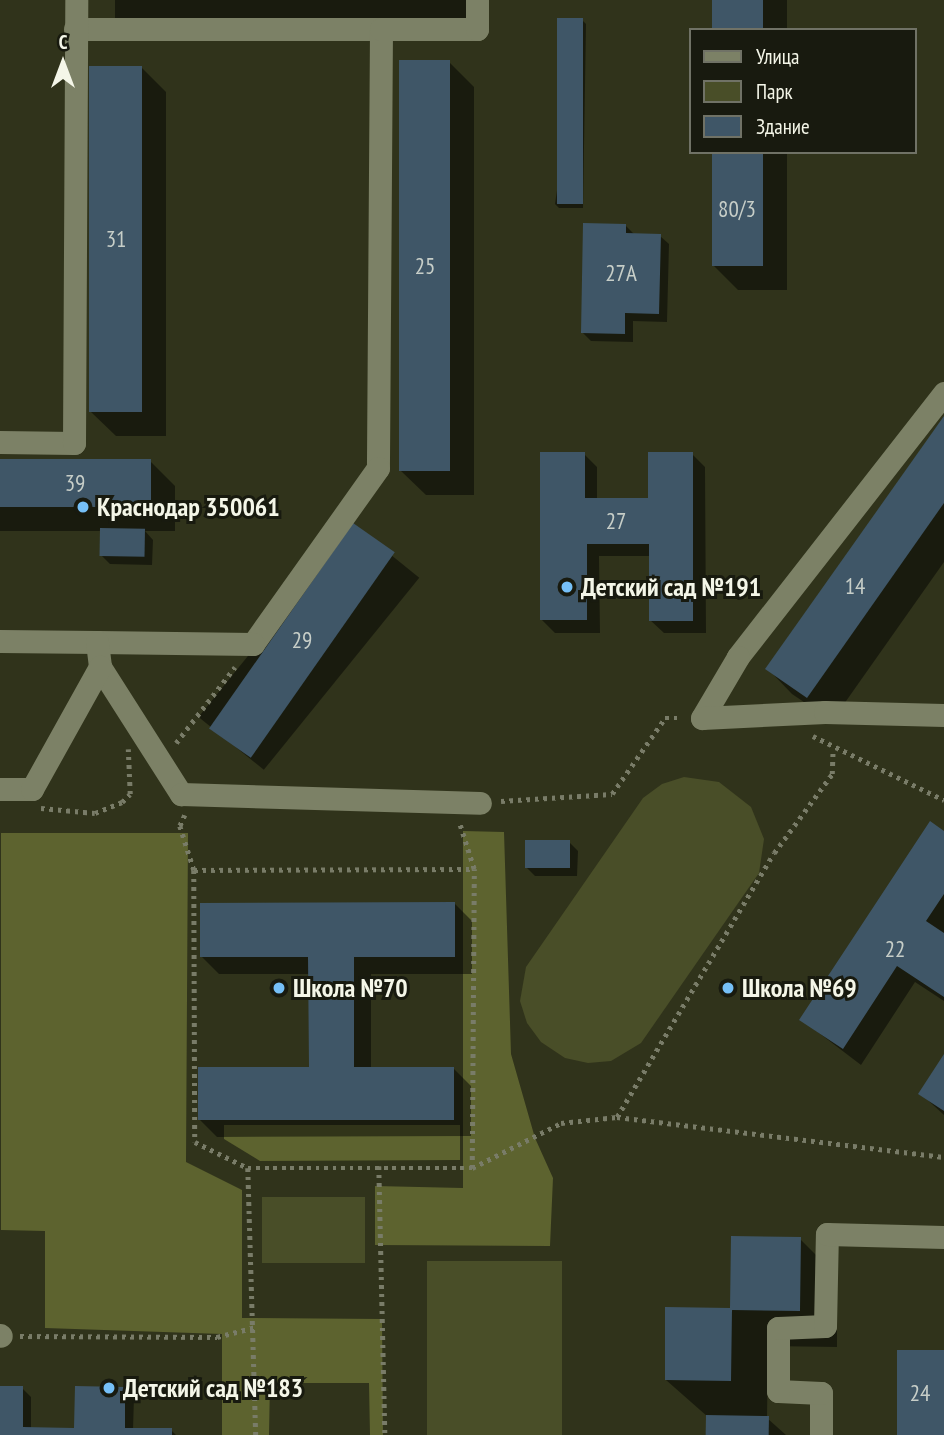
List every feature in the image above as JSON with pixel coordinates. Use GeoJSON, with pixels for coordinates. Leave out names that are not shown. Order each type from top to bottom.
{"type":"FeatureCollection","features":[{"type":"Feature","properties":{"kind":"lane"},"geometry":{"type":"LineString","coordinates":[[0,442],[74,443],[76,0]]}},
{"type":"Feature","properties":{"kind":"lane"},"geometry":{"type":"LineString","coordinates":[[75,29],[477,29],[477,0]]}},
{"type":"Feature","properties":{"kind":"lane"},"geometry":{"type":"LineString","coordinates":[[0,641],[253,644],[378,468],[381,29]]}},
{"type":"Feature","properties":{"kind":"lane"},"geometry":{"type":"LineString","coordinates":[[702,718],[738,657],[944,393]]}},
{"type":"Feature","properties":{"kind":"lane"},"geometry":{"type":"LineString","coordinates":[[97,642],[100,667],[181,794],[480,803]]}},
{"type":"Feature","properties":{"kind":"lane"},"geometry":{"type":"LineString","coordinates":[[0,789],[32,789],[100,667]]}},
{"type":"Feature","properties":{"kind":"lane"},"geometry":{"type":"LineString","coordinates":[[783,715],[805,731]]}},
{"type":"Feature","properties":{"kind":"lane"},"geometry":{"type":"LineString","coordinates":[[702,718],[944,715]]}},
{"type":"Feature","properties":{"kind":"lane"},"geometry":{"type":"LineString","coordinates":[[821,1435],[821,1393],[778,1391],[778,1328],[825,1326],[827,1234],[944,1237]]}},
{"type":"Feature","properties":{"kind":"path"},"geometry":{"type":"LineString","coordinates":[[160,763],[253,644]]}},
{"type":"Feature","properties":{"kind":"path"},"geometry":{"type":"LineString","coordinates":[[472,1168],[474,869],[460,825],[480,803],[612,794],[665,718],[702,718]]}},
{"type":"Feature","properties":{"kind":"path"},"geometry":{"type":"LineString","coordinates":[[32,789],[40,807],[51,811],[95,813],[122,802],[130,794],[131,774],[125,757],[137,724]]}},
{"type":"Feature","properties":{"kind":"path"},"geometry":{"type":"LineString","coordinates":[[805,731],[833,750],[944,800]]}},
{"type":"Feature","properties":{"kind":"path"},"geometry":{"type":"LineString","coordinates":[[617,1117],[774,853],[832,774],[833,750]]}},
{"type":"Feature","properties":{"kind":"path"},"geometry":{"type":"LineString","coordinates":[[193,794],[180,826],[194,870],[195,1142],[248,1168],[472,1168],[561,1124],[617,1117],[944,1157]]}},
{"type":"Feature","properties":{"kind":"path"},"geometry":{"type":"LineString","coordinates":[[194,870],[474,869]]}},
{"type":"Feature","properties":{"kind":"path"},"geometry":{"type":"LineString","coordinates":[[379,1166],[384,1435]]}},
{"type":"Feature","properties":{"kind":"path"},"geometry":{"type":"LineString","coordinates":[[248,1168],[256,1327],[256,1435]]}},
{"type":"Feature","properties":{"kind":"path"},"geometry":{"type":"LineString","coordinates":[[1,1335],[217,1337],[256,1327]]}},
{"type":"Feature","properties":{"kind":"green space"},"geometry":{"type":"Polygon","coordinates":[[[684,777],[719,782],[751,807],[764,839],[759,873],[641,1043],[611,1061],[588,1063],[565,1058],[541,1042],[527,1023],[520,1001],[526,967],[643,798],[662,784],[684,777]]]}},
{"type":"Feature","properties":{"kind":"green space"},"geometry":{"type":"Polygon","coordinates":[[[463,831],[504,832],[511,1054],[535,1138],[553,1178],[550,1246],[375,1245],[375,1186],[463,1188],[463,831]]]}},
{"type":"Feature","properties":{"kind":"green space"},"geometry":{"type":"Polygon","coordinates":[[[1,833],[188,833],[186,1162],[242,1190],[242,1318],[382,1319],[383,1435],[370,1435],[369,1383],[270,1383],[269,1435],[222,1435],[222,1334],[45,1328],[45,1231],[1,1230],[1,833]]]}},
{"type":"Feature","properties":{"kind":"green space"},"geometry":{"type":"Polygon","coordinates":[[[224,1125],[460,1125],[460,1160],[260,1161],[224,1139],[224,1125]]]}},
{"type":"Feature","properties":{"kind":"green space"},"geometry":{"type":"Polygon","coordinates":[[[262,1197],[365,1197],[365,1263],[262,1263],[262,1197]]]}},
{"type":"Feature","properties":{"kind":"green space"},"geometry":{"type":"Polygon","coordinates":[[[427,1261],[562,1261],[562,1435],[427,1435],[427,1261]]]}},
{"type":"Feature","properties":{"kind":"building"},"geometry":{"type":"Polygon","coordinates":[[[712,0],[763,0],[763,28],[712,28],[712,0]]]}},
{"type":"Feature","properties":{"kind":"building"},"geometry":{"type":"Polygon","coordinates":[[[557,18],[583,18],[583,204],[557,204],[557,18]]]}},
{"type":"Feature","properties":{"kind":"building"},"geometry":{"type":"Polygon","coordinates":[[[399,60],[450,60],[450,471],[399,471],[399,60]]]}},
{"type":"Feature","properties":{"kind":"building"},"geometry":{"type":"Polygon","coordinates":[[[89,66],[142,66],[142,412],[89,412],[89,66]]]}},
{"type":"Feature","properties":{"kind":"building"},"geometry":{"type":"Polygon","coordinates":[[[712,154],[763,154],[763,266],[712,266],[712,154]]]}},
{"type":"Feature","properties":{"kind":"building"},"geometry":{"type":"Polygon","coordinates":[[[583,223],[626,224],[626,233],[661,234],[659,314],[625,313],[625,334],[581,333],[583,223]]]}},
{"type":"Feature","properties":{"kind":"building"},"geometry":{"type":"Polygon","coordinates":[[[944,416],[944,503],[807,698],[765,669],[944,416]]]}},
{"type":"Feature","properties":{"kind":"building"},"geometry":{"type":"Polygon","coordinates":[[[540,452],[585,452],[585,498],[648,498],[648,452],[693,452],[693,621],[649,621],[649,544],[587,544],[587,620],[540,620],[540,452]]]}},
{"type":"Feature","properties":{"kind":"building"},"geometry":{"type":"Polygon","coordinates":[[[0,459],[151,459],[151,507],[0,507],[0,459]]]}},
{"type":"Feature","properties":{"kind":"building"},"geometry":{"type":"Polygon","coordinates":[[[353,523],[395,552],[251,758],[209,729],[353,523]]]}},
{"type":"Feature","properties":{"kind":"building"},"geometry":{"type":"Polygon","coordinates":[[[100,528],[145,529],[145,557],[100,556],[100,528]]]}},
{"type":"Feature","properties":{"kind":"building"},"geometry":{"type":"Polygon","coordinates":[[[930,821],[944,831],[944,894],[926,921],[944,933],[944,997],[897,966],[843,1049],[799,1020],[930,821]]]}},
{"type":"Feature","properties":{"kind":"building"},"geometry":{"type":"Polygon","coordinates":[[[525,840],[570,840],[570,868],[525,868],[525,840]]]}},
{"type":"Feature","properties":{"kind":"building"},"geometry":{"type":"Polygon","coordinates":[[[455,902],[455,957],[354,957],[354,1067],[454,1067],[454,1120],[198,1120],[198,1067],[309,1067],[308,957],[200,957],[200,903],[455,902]]]}},
{"type":"Feature","properties":{"kind":"building"},"geometry":{"type":"Polygon","coordinates":[[[944,1054],[944,1111],[918,1094],[944,1054]]]}},
{"type":"Feature","properties":{"kind":"building"},"geometry":{"type":"Polygon","coordinates":[[[731,1236],[801,1237],[800,1311],[732,1310],[731,1381],[665,1380],[665,1307],[730,1308],[731,1236]]]}},
{"type":"Feature","properties":{"kind":"building"},"geometry":{"type":"Polygon","coordinates":[[[897,1350],[944,1350],[944,1435],[897,1435],[897,1350]]]}},
{"type":"Feature","properties":{"kind":"building"},"geometry":{"type":"Polygon","coordinates":[[[0,1386],[23,1386],[23,1427],[74,1428],[75,1386],[125,1387],[125,1428],[172,1428],[172,1435],[0,1435],[0,1386]]]}},
{"type":"Feature","properties":{"kind":"building"},"geometry":{"type":"Polygon","coordinates":[[[706,1415],[769,1416],[769,1435],[706,1435],[706,1415]]]}},
{"type":"Feature","properties":{"kind":"place","name":"Краснодар 350061"},"geometry":{"type":"Point","coordinates":[83,507]}},
{"type":"Feature","properties":{"kind":"place","name":"Детский сад №191"},"geometry":{"type":"Point","coordinates":[567,587]}},
{"type":"Feature","properties":{"kind":"place","name":"Школа №70"},"geometry":{"type":"Point","coordinates":[279,988]}},
{"type":"Feature","properties":{"kind":"place","name":"Школа №69"},"geometry":{"type":"Point","coordinates":[728,988]}},
{"type":"Feature","properties":{"kind":"place","name":"Детский сад №183"},"geometry":{"type":"Point","coordinates":[109,1388]}}]}
